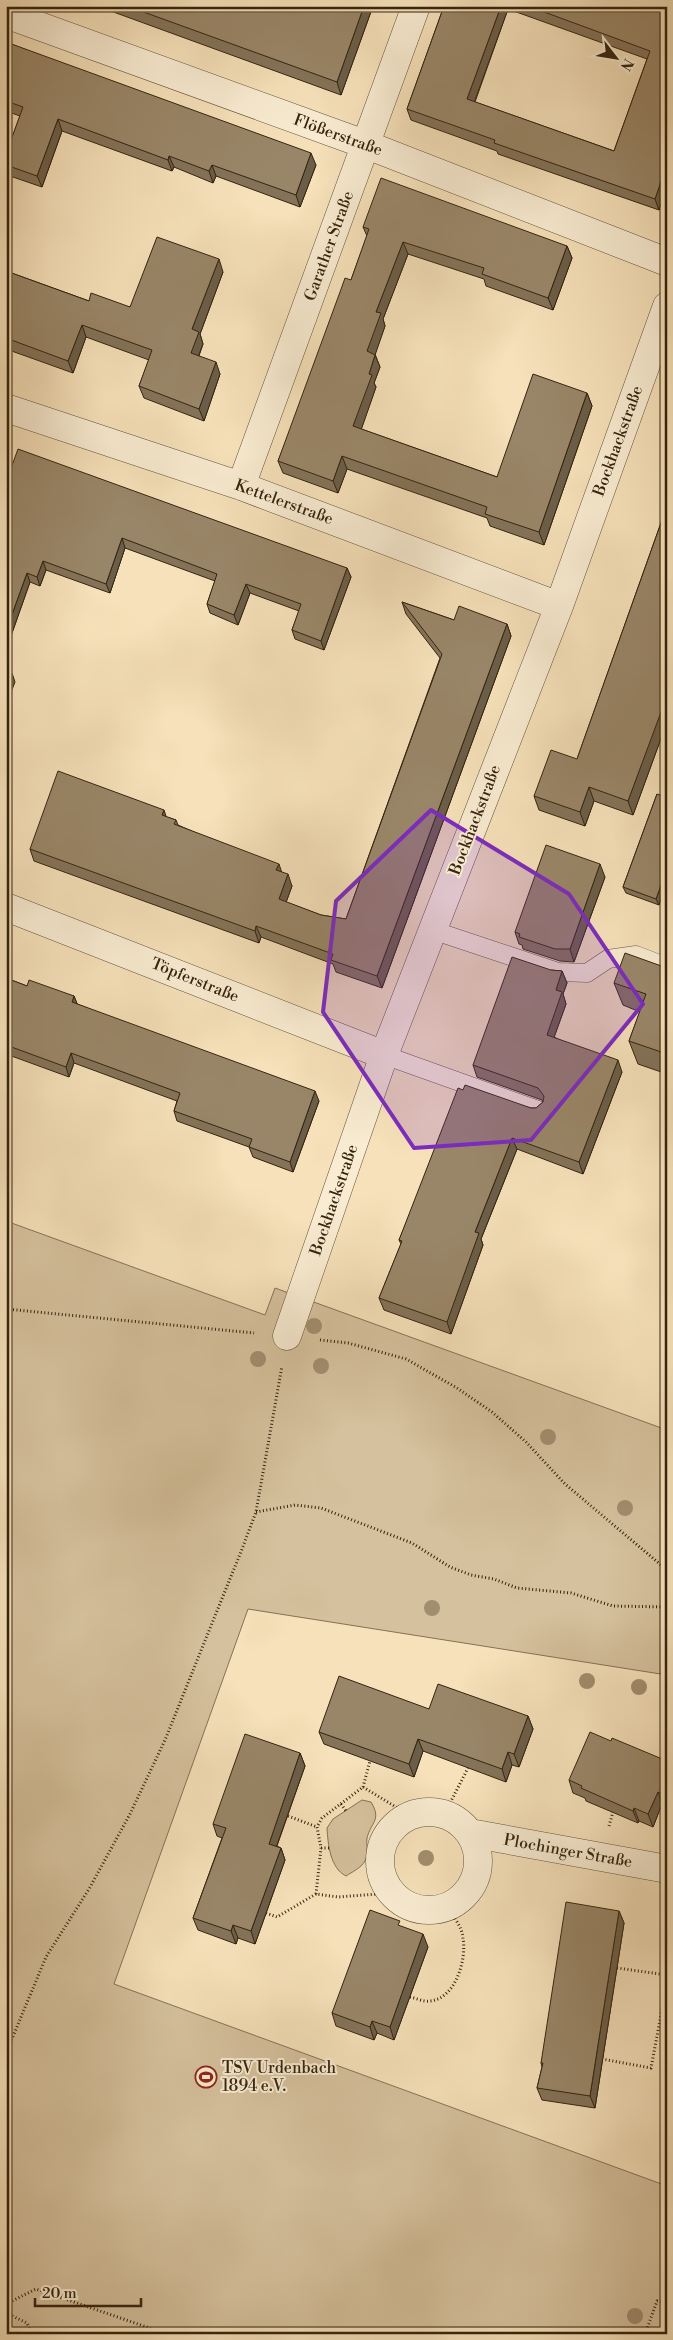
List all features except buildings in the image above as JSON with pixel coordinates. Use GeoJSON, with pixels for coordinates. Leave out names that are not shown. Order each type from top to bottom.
{"type":"FeatureCollection","features":[{"type":"Feature","properties":{"kind":"street","name":"Garather Straße"},"geometry":{"type":"LineString","coordinates":[[241,486],[416,6]]}},
{"type":"Feature","properties":{"kind":"street","name":"Flößerstraße"},"geometry":{"type":"LineString","coordinates":[[6,14],[366,145],[667,262]]}},
{"type":"Feature","properties":{"kind":"street","name":"Bockhackstraße"},"geometry":{"type":"LineString","coordinates":[[287,1336],[384,1055],[559,606],[667,306]]}},
{"type":"Feature","properties":{"kind":"street","name":"Kettelerstraße"},"geometry":{"type":"LineString","coordinates":[[6,408],[241,486],[559,606]]}},
{"type":"Feature","properties":{"kind":"street","name":"Töpferstraße"},"geometry":{"type":"LineString","coordinates":[[6,907],[384,1055]]}},
{"type":"Feature","properties":{"kind":"street"},"geometry":{"type":"LineString","coordinates":[[444,1814],[433,1812],[409,1815],[392,1830],[380,1849],[382,1879],[390,1893],[402,1903],[416,1909],[431,1910],[446,1907],[459,1900],[469,1889],[476,1876],[478,1861],[476,1846],[470,1833]]}},
{"type":"Feature","properties":{"kind":"street","name":"Plochinger Straße"},"geometry":{"type":"LineString","coordinates":[[444,1814],[459,1822],[470,1833],[667,1869]]}},
{"type":"Feature","properties":{"kind":"lane"},"geometry":{"type":"LineString","coordinates":[[432,930],[558,972],[587,972],[608,960],[636,955],[667,967]]}},
{"type":"Feature","properties":{"kind":"lane"},"geometry":{"type":"LineString","coordinates":[[384,1055],[538,1110]]}},
{"type":"Feature","properties":{"kind":"path"},"geometry":{"type":"LineString","coordinates":[[6,1309],[348,1343],[406,1359],[457,1388],[492,1412],[526,1442],[565,1484],[667,1570]]}},
{"type":"Feature","properties":{"kind":"path"},"geometry":{"type":"LineString","coordinates":[[6,2052],[46,1957],[103,1864],[130,1814],[164,1740],[256,1512],[287,1336]]}},
{"type":"Feature","properties":{"kind":"path"},"geometry":{"type":"LineString","coordinates":[[256,1512],[295,1504],[321,1508],[412,1543],[450,1567],[471,1575],[494,1579],[517,1588],[571,1593],[613,1606],[667,1607]]}},
{"type":"Feature","properties":{"kind":"path"},"geometry":{"type":"LineString","coordinates":[[316,1894],[321,1848],[317,1827],[322,1818],[363,1787],[370,1761]]}},
{"type":"Feature","properties":{"kind":"path"},"geometry":{"type":"LineString","coordinates":[[444,1814],[468,1768]]}},
{"type":"Feature","properties":{"kind":"path"},"geometry":{"type":"LineString","coordinates":[[363,1787],[409,1815]]}},
{"type":"Feature","properties":{"kind":"path"},"geometry":{"type":"LineString","coordinates":[[341,1804],[346,1810]]}},
{"type":"Feature","properties":{"kind":"path"},"geometry":{"type":"LineString","coordinates":[[288,1816],[317,1827]]}},
{"type":"Feature","properties":{"kind":"path"},"geometry":{"type":"LineString","coordinates":[[321,1848],[330,1848]]}},
{"type":"Feature","properties":{"kind":"path"},"geometry":{"type":"LineString","coordinates":[[266,1912],[277,1917],[316,1894],[338,1898],[390,1893]]}},
{"type":"Feature","properties":{"kind":"path"},"geometry":{"type":"LineString","coordinates":[[410,1997],[428,2002],[440,1999],[454,1985],[463,1960],[464,1937],[456,1920],[446,1907]]}},
{"type":"Feature","properties":{"kind":"path"},"geometry":{"type":"LineString","coordinates":[[617,1968],[667,1975]]}},
{"type":"Feature","properties":{"kind":"path"},"geometry":{"type":"LineString","coordinates":[[602,2058],[652,2068],[667,1983]]}},
{"type":"Feature","properties":{"kind":"path"},"geometry":{"type":"LineString","coordinates":[[6,2304],[36,2289],[167,2334]]}},
{"type":"Feature","properties":{"kind":"path"},"geometry":{"type":"LineString","coordinates":[[645,2334],[657,2301],[667,2302]]}},
{"type":"Feature","properties":{"kind":"path"},"geometry":{"type":"LineString","coordinates":[[6,2312],[28,2322],[32,2334]]}},
{"type":"Feature","properties":{"kind":"highlighted area"},"geometry":{"type":"Polygon","coordinates":[[[431,810],[569,894],[643,1004],[531,1140],[414,1148],[323,1012],[336,901],[431,810]]]}},
{"type":"Feature","properties":{"kind":"shaded area"},"geometry":{"type":"Polygon","coordinates":[[[6,1221],[265,1315],[275,1288],[667,1430],[667,1675],[248,1609],[114,1984],[667,2186],[667,2334],[6,2334],[6,1221]]]}},
{"type":"Feature","properties":{"kind":"shaded area"},"geometry":{"type":"Polygon","coordinates":[[[362,1800],[371,1802],[376,1817],[367,1838],[365,1861],[359,1868],[346,1876],[333,1862],[329,1848],[327,1828],[333,1819],[362,1800]]]}},
{"type":"Feature","properties":{"kind":"place","name":"TSV Urdenbach 1894 e.V."},"geometry":{"type":"Point","coordinates":[206,2077]}}]}
